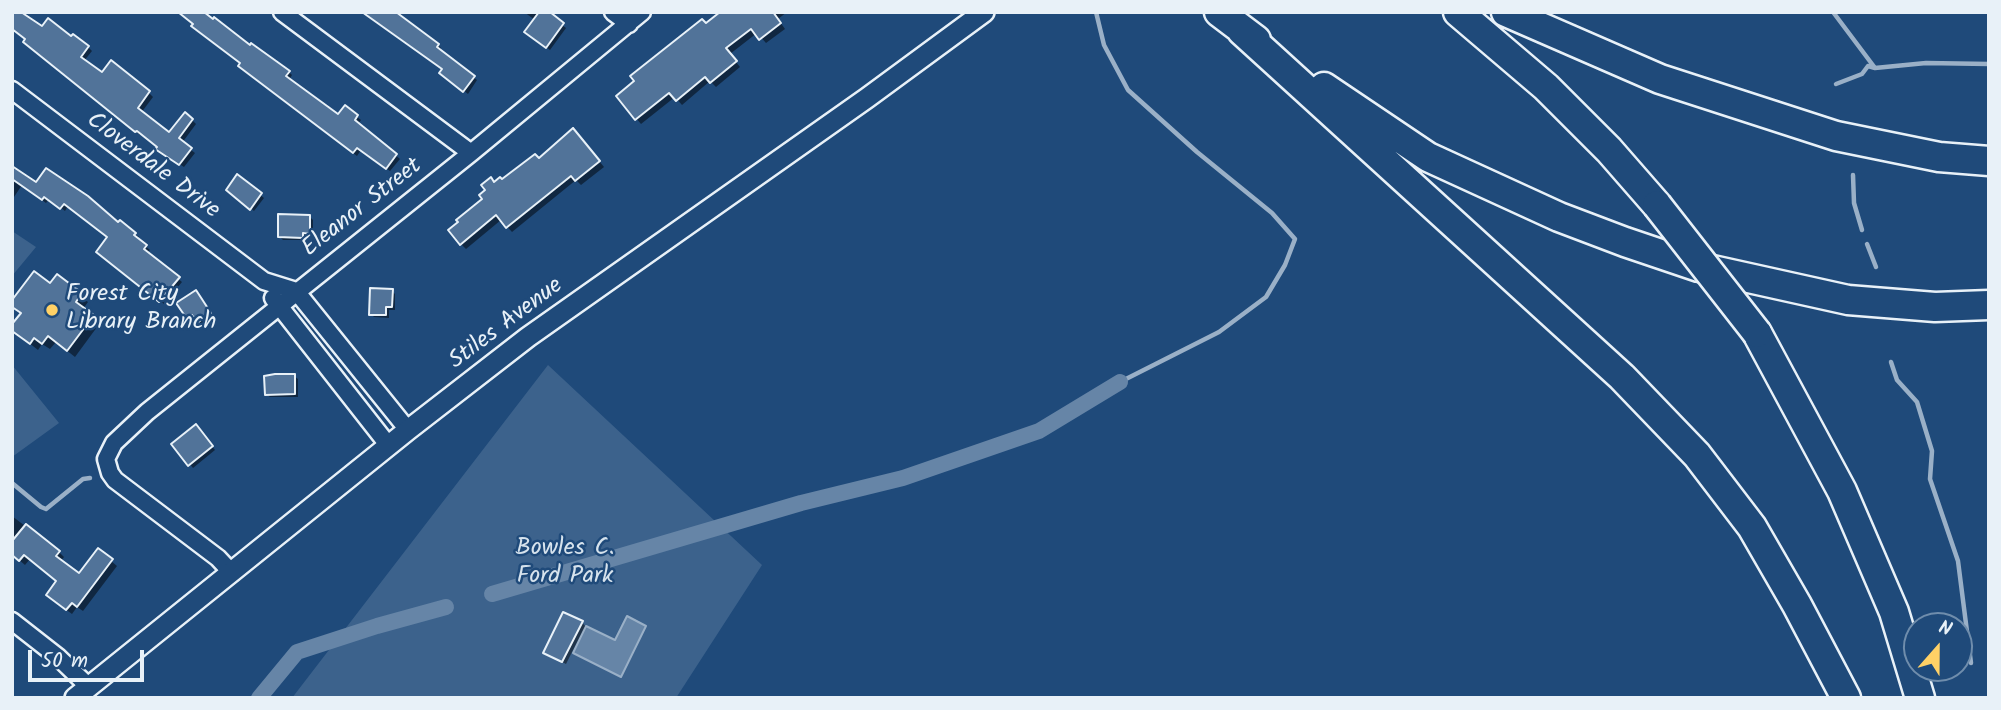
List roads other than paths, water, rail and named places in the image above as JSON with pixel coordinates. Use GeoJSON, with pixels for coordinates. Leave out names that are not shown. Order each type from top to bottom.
{"type":"FeatureCollection","features":[{"type":"Feature","properties":{"kind":"highway"},"geometry":{"type":"LineString","coordinates":[[1219,12],[1622,377],[1697,456],[1752,527],[1846,698]]}},
{"type":"Feature","properties":{"kind":"highway"},"geometry":{"type":"LineString","coordinates":[[1458,12],[1546,87],[1609,150],[1657,205],[1757,333],[1842,491],[1894,612],[1920,698]]}},
{"type":"Feature","properties":{"kind":"highway"},"geometry":{"type":"LineString","coordinates":[[1506,12],[1660,79],[1836,136],[1939,157],[1989,161]]}},
{"type":"Feature","properties":{"kind":"highway"},"geometry":{"type":"LineString","coordinates":[[1242,31],[1428,157],[1559,217],[1625,242],[1699,267],[1848,300],[1935,307],[1989,305]]}},
{"type":"Feature","properties":{"kind":"street"},"geometry":{"type":"LineString","coordinates":[[282,12],[471,153]]}},
{"type":"Feature","properties":{"kind":"street"},"geometry":{"type":"LineString","coordinates":[[613,12],[629,24]]}},
{"type":"Feature","properties":{"kind":"street","name":"Eleanor Street"},"geometry":{"type":"LineString","coordinates":[[232,573],[218,558],[115,480],[106,459],[114,443],[147,412],[471,153],[642,12]]}},
{"type":"Feature","properties":{"kind":"street","name":"Stiles Avenue"},"geometry":{"type":"LineString","coordinates":[[82,692],[528,337],[867,98],[984,12]]}},
{"type":"Feature","properties":{"kind":"street","name":"Cloverdale Drive"},"geometry":{"type":"LineString","coordinates":[[12,90],[264,281],[296,291]]}},
{"type":"Feature","properties":{"kind":"street","name":"Cloverdale Drive"},"geometry":{"type":"LineString","coordinates":[[264,281],[277,306],[389,446]]}},
{"type":"Feature","properties":{"kind":"street"},"geometry":{"type":"LineString","coordinates":[[296,291],[408,430]]}},
{"type":"Feature","properties":{"kind":"street"},"geometry":{"type":"LineString","coordinates":[[12,621],[51,651],[82,692]]}},
{"type":"Feature","properties":{"kind":"waterway"},"geometry":{"type":"LineString","coordinates":[[1096,12],[1104,45],[1128,90],[1197,152],[1272,213],[1295,239],[1285,265],[1266,297],[1219,332],[1120,382]]}},
{"type":"Feature","properties":{"kind":"waterway"},"geometry":{"type":"LineString","coordinates":[[1833,12],[1875,68],[1926,63],[1989,64]]}},
{"type":"Feature","properties":{"kind":"waterway"},"geometry":{"type":"LineString","coordinates":[[1836,84],[1862,74],[1868,66],[1875,68]]}},
{"type":"Feature","properties":{"kind":"waterway"},"geometry":{"type":"LineString","coordinates":[[1853,175],[1854,203],[1862,230]]}},
{"type":"Feature","properties":{"kind":"waterway"},"geometry":{"type":"LineString","coordinates":[[1867,244],[1876,267]]}},
{"type":"Feature","properties":{"kind":"waterway"},"geometry":{"type":"LineString","coordinates":[[1891,362],[1897,380],[1917,402],[1932,451],[1930,479],[1958,561],[1964,612]]}},
{"type":"Feature","properties":{"kind":"waterway"},"geometry":{"type":"LineString","coordinates":[[492,594],[801,503],[903,478],[1039,431],[1120,382]]}},
{"type":"Feature","properties":{"kind":"waterway"},"geometry":{"type":"LineString","coordinates":[[12,483],[46,509],[83,479],[90,478]]}},
{"type":"Feature","properties":{"kind":"waterway"},"geometry":{"type":"LineString","coordinates":[[259,698],[297,652],[446,607]]}},
{"type":"Feature","properties":{"kind":"place","name":"Forest City Library Branch"},"geometry":{"type":"Point","coordinates":[52,310]}},
{"type":"Feature","properties":{"kind":"park label","name":"Bowles C. Ford Park"},"geometry":{"type":"Point","coordinates":[565,564]}}]}
